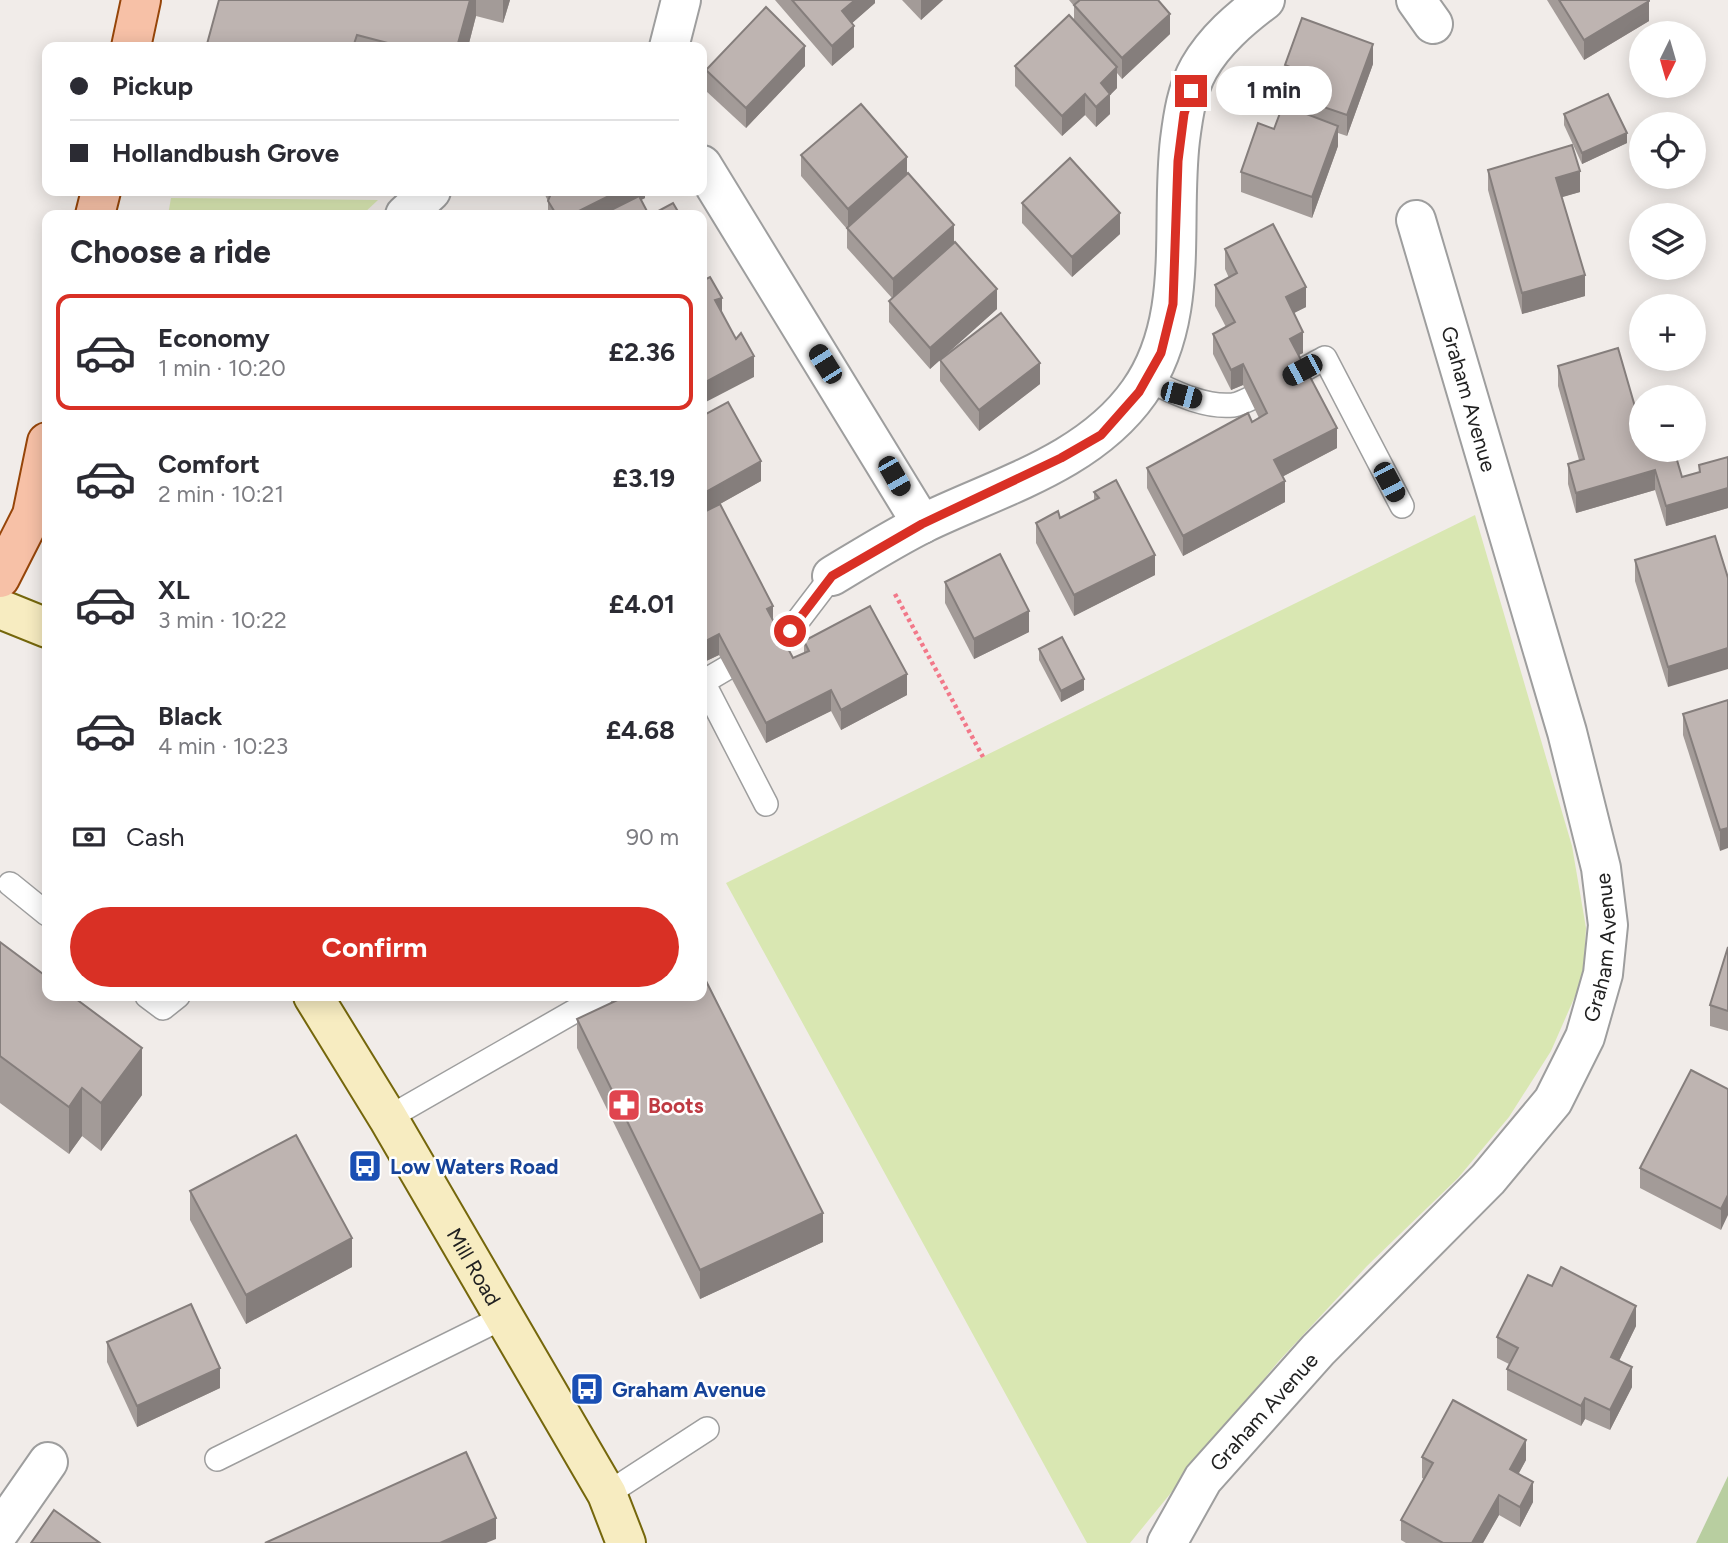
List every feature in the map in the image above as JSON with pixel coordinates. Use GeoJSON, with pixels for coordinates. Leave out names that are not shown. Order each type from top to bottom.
{"type":"FeatureCollection","features":[{"type":"Feature","properties":{"kind":"main road"},"geometry":{"type":"LineString","coordinates":[[132,42],[141,0]]}},
{"type":"Feature","properties":{"kind":"main road"},"geometry":{"type":"LineString","coordinates":[[0,578],[32,515],[42,466]]}},
{"type":"Feature","properties":{"kind":"main road"},"geometry":{"type":"LineString","coordinates":[[0,609],[42,626]]}},
{"type":"Feature","properties":{"kind":"main road","name":"Mill Road"},"geometry":{"type":"LineString","coordinates":[[316,1001],[388,1118],[607,1494],[626,1543]]}},
{"type":"Feature","properties":{"kind":"street"},"geometry":{"type":"LineString","coordinates":[[670,42],[681,0]]}},
{"type":"Feature","properties":{"kind":"street"},"geometry":{"type":"LineString","coordinates":[[832,576],[922,524],[1042,470],[1101,435],[1139,392],[1161,353],[1173,304],[1178,161],[1184,114],[1199,69],[1231,26],[1265,0]]}},
{"type":"Feature","properties":{"kind":"street"},"geometry":{"type":"LineString","coordinates":[[707,173],[922,524]]}},
{"type":"Feature","properties":{"kind":"street"},"geometry":{"type":"LineString","coordinates":[[410,210],[426,196]]}},
{"type":"Feature","properties":{"kind":"street","name":"Graham Avenue"},"geometry":{"type":"LineString","coordinates":[[1167,1543],[1203,1479],[1318,1350],[1488,1178],[1553,1101],[1585,1037],[1603,974],[1608,925],[1601,868],[1567,732],[1416,220]]}},
{"type":"Feature","properties":{"kind":"street"},"geometry":{"type":"LineString","coordinates":[[0,1531],[48,1462]]}},
{"type":"Feature","properties":{"kind":"lane"},"geometry":{"type":"LineString","coordinates":[[1146,379],[1181,395],[1212,404],[1235,405],[1325,358],[1402,506]]}},
{"type":"Feature","properties":{"kind":"lane"},"geometry":{"type":"LineString","coordinates":[[707,679],[790,631],[832,576]]}},
{"type":"Feature","properties":{"kind":"lane"},"geometry":{"type":"LineString","coordinates":[[707,692],[766,804]]}},
{"type":"Feature","properties":{"kind":"lane"},"geometry":{"type":"LineString","coordinates":[[10,884],[42,910]]}},
{"type":"Feature","properties":{"kind":"lane"},"geometry":{"type":"LineString","coordinates":[[154,1001],[163,1008],[172,1001]]}},
{"type":"Feature","properties":{"kind":"lane"},"geometry":{"type":"LineString","coordinates":[[388,1118],[592,1001]]}},
{"type":"Feature","properties":{"kind":"lane"},"geometry":{"type":"LineString","coordinates":[[217,1459],[504,1317]]}},
{"type":"Feature","properties":{"kind":"lane"},"geometry":{"type":"LineString","coordinates":[[607,1494],[707,1429]]}},
{"type":"Feature","properties":{"kind":"path"},"geometry":{"type":"LineString","coordinates":[[873,552],[983,757]]}},
{"type":"Feature","properties":{"kind":"green space"},"geometry":{"type":"Polygon","coordinates":[[[171,198],[378,200],[367,210],[169,210],[171,198]]]}},
{"type":"Feature","properties":{"kind":"green space"},"geometry":{"type":"Polygon","coordinates":[[[1475,515],[1572,846],[1586,928],[1583,978],[1551,1051],[1509,1117],[1458,1178],[1367,1266],[1278,1362],[1130,1543],[1087,1543],[726,883],[1475,515]]]}},
{"type":"Feature","properties":{"kind":"green space"},"geometry":{"type":"Polygon","coordinates":[[[1728,1476],[1728,1543],[1696,1543],[1728,1476]]]}},
{"type":"Feature","properties":{"kind":"building"},"geometry":{"type":"Polygon","coordinates":[[[219,0],[470,0],[458,42],[384,42],[357,35],[355,42],[208,42],[219,0]]]}},
{"type":"Feature","properties":{"kind":"building"},"geometry":{"type":"Polygon","coordinates":[[[792,0],[855,0],[842,11],[854,26],[832,46],[792,0]]]}},
{"type":"Feature","properties":{"kind":"building"},"geometry":{"type":"Polygon","coordinates":[[[1080,0],[1158,0],[1170,14],[1122,58],[1074,5],[1080,0]]]}},
{"type":"Feature","properties":{"kind":"building"},"geometry":{"type":"Polygon","coordinates":[[[1559,0],[1649,0],[1649,1],[1584,40],[1559,0]]]}},
{"type":"Feature","properties":{"kind":"building"},"geometry":{"type":"Polygon","coordinates":[[[766,7],[805,46],[746,108],[707,69],[766,7]]]}},
{"type":"Feature","properties":{"kind":"building"},"geometry":{"type":"Polygon","coordinates":[[[1069,15],[1117,67],[1101,83],[1110,94],[1096,107],[1085,94],[1062,116],[1015,66],[1069,15]]]}},
{"type":"Feature","properties":{"kind":"building"},"geometry":{"type":"Polygon","coordinates":[[[1302,18],[1373,44],[1347,115],[1291,96],[1300,71],[1285,65],[1302,18]]]}},
{"type":"Feature","properties":{"kind":"building"},"geometry":{"type":"Polygon","coordinates":[[[1608,94],[1627,133],[1582,153],[1564,114],[1608,94]]]}},
{"type":"Feature","properties":{"kind":"building"},"geometry":{"type":"Polygon","coordinates":[[[861,104],[907,157],[848,209],[801,155],[861,104]]]}},
{"type":"Feature","properties":{"kind":"building"},"geometry":{"type":"Polygon","coordinates":[[[1283,105],[1338,126],[1312,197],[1241,172],[1258,123],[1274,129],[1283,105]]]}},
{"type":"Feature","properties":{"kind":"building"},"geometry":{"type":"Polygon","coordinates":[[[1572,145],[1580,171],[1556,178],[1585,275],[1522,293],[1488,170],[1572,145]]]}},
{"type":"Feature","properties":{"kind":"building"},"geometry":{"type":"Polygon","coordinates":[[[1070,158],[1120,213],[1072,257],[1022,203],[1070,158]]]}},
{"type":"Feature","properties":{"kind":"building"},"geometry":{"type":"Polygon","coordinates":[[[908,173],[954,225],[893,279],[847,228],[908,173]]]}},
{"type":"Feature","properties":{"kind":"building"},"geometry":{"type":"Polygon","coordinates":[[[550,196],[609,196],[581,210],[554,210],[548,201],[550,196]]]}},
{"type":"Feature","properties":{"kind":"building"},"geometry":{"type":"Polygon","coordinates":[[[639,196],[646,210],[611,210],[639,196]]]}},
{"type":"Feature","properties":{"kind":"building"},"geometry":{"type":"Polygon","coordinates":[[[673,203],[677,210],[660,210],[673,203]]]}},
{"type":"Feature","properties":{"kind":"building"},"geometry":{"type":"Polygon","coordinates":[[[1273,224],[1306,287],[1286,297],[1303,332],[1290,339],[1337,428],[1274,460],[1285,481],[1183,536],[1147,468],[1248,413],[1252,422],[1267,413],[1243,364],[1231,370],[1213,334],[1235,322],[1215,285],[1237,273],[1225,249],[1273,224]]]}},
{"type":"Feature","properties":{"kind":"building"},"geometry":{"type":"Polygon","coordinates":[[[955,242],[997,289],[930,348],[889,301],[955,242]]]}},
{"type":"Feature","properties":{"kind":"building"},"geometry":{"type":"Polygon","coordinates":[[[710,277],[722,298],[715,300],[736,339],[741,333],[754,356],[707,381],[707,278],[710,277]]]}},
{"type":"Feature","properties":{"kind":"building"},"geometry":{"type":"Polygon","coordinates":[[[1001,313],[1040,363],[979,410],[940,360],[1001,313]]]}},
{"type":"Feature","properties":{"kind":"building"},"geometry":{"type":"Polygon","coordinates":[[[1618,348],[1629,386],[1629,462],[1678,462],[1682,477],[1700,472],[1699,465],[1728,457],[1728,488],[1666,506],[1655,470],[1576,493],[1568,464],[1584,459],[1558,366],[1618,348]]]}},
{"type":"Feature","properties":{"kind":"building"},"geometry":{"type":"Polygon","coordinates":[[[728,402],[761,461],[707,491],[707,413],[728,402]]]}},
{"type":"Feature","properties":{"kind":"building"},"geometry":{"type":"Polygon","coordinates":[[[1116,480],[1155,555],[1074,595],[1036,523],[1058,511],[1060,518],[1099,498],[1094,492],[1116,480]]]}},
{"type":"Feature","properties":{"kind":"building"},"geometry":{"type":"Polygon","coordinates":[[[720,504],[773,606],[767,609],[793,658],[809,651],[804,641],[870,606],[907,674],[841,710],[831,690],[766,723],[719,634],[707,640],[707,510],[720,504]]]}},
{"type":"Feature","properties":{"kind":"building"},"geometry":{"type":"Polygon","coordinates":[[[1715,536],[1728,578],[1728,648],[1668,667],[1635,560],[1715,536]]]}},
{"type":"Feature","properties":{"kind":"building"},"geometry":{"type":"Polygon","coordinates":[[[1000,554],[1029,611],[974,639],[945,582],[1000,554]]]}},
{"type":"Feature","properties":{"kind":"building"},"geometry":{"type":"Polygon","coordinates":[[[1062,637],[1084,679],[1061,691],[1039,649],[1062,637]]]}},
{"type":"Feature","properties":{"kind":"building"},"geometry":{"type":"Polygon","coordinates":[[[1728,700],[1728,828],[1720,830],[1683,714],[1728,700]]]}},
{"type":"Feature","properties":{"kind":"building"},"geometry":{"type":"Polygon","coordinates":[[[0,942],[42,973],[42,1001],[79,1001],[142,1048],[101,1103],[82,1088],[69,1107],[0,1056],[0,942]]]}},
{"type":"Feature","properties":{"kind":"building"},"geometry":{"type":"Polygon","coordinates":[[[1728,947],[1728,1011],[1710,1005],[1728,947]]]}},
{"type":"Feature","properties":{"kind":"building"},"geometry":{"type":"Polygon","coordinates":[[[707,983],[823,1213],[700,1270],[577,1019],[615,1001],[707,1001],[707,983]]]}},
{"type":"Feature","properties":{"kind":"building"},"geometry":{"type":"Polygon","coordinates":[[[1691,1070],[1728,1089],[1728,1195],[1721,1209],[1640,1168],[1691,1070]]]}},
{"type":"Feature","properties":{"kind":"building"},"geometry":{"type":"Polygon","coordinates":[[[296,1135],[352,1238],[246,1295],[190,1191],[296,1135]]]}},
{"type":"Feature","properties":{"kind":"building"},"geometry":{"type":"Polygon","coordinates":[[[1561,1267],[1636,1306],[1611,1357],[1632,1367],[1610,1410],[1585,1398],[1581,1406],[1507,1369],[1518,1348],[1497,1337],[1528,1275],[1552,1286],[1561,1267]]]}},
{"type":"Feature","properties":{"kind":"building"},"geometry":{"type":"Polygon","coordinates":[[[191,1304],[220,1368],[137,1406],[107,1342],[191,1304]]]}},
{"type":"Feature","properties":{"kind":"building"},"geometry":{"type":"Polygon","coordinates":[[[1453,1400],[1526,1440],[1510,1469],[1533,1482],[1520,1507],[1499,1495],[1472,1543],[1443,1543],[1401,1520],[1433,1463],[1422,1457],[1453,1400]]]}},
{"type":"Feature","properties":{"kind":"building"},"geometry":{"type":"Polygon","coordinates":[[[466,1452],[496,1518],[440,1543],[265,1543],[466,1452]]]}},
{"type":"Feature","properties":{"kind":"building"},"geometry":{"type":"Polygon","coordinates":[[[54,1510],[100,1543],[31,1543],[54,1510]]]}},
{"type":"Feature","properties":{"kind":"place","name":"Boots"},"geometry":{"type":"Point","coordinates":[624,1105]}},
{"type":"Feature","properties":{"kind":"place","name":"Low Waters Road"},"geometry":{"type":"Point","coordinates":[365,1166]}},
{"type":"Feature","properties":{"kind":"place","name":"Graham Avenue"},"geometry":{"type":"Point","coordinates":[587,1389]}},
{"type":"Feature","properties":{"kind":"route"},"geometry":{"type":"LineString","coordinates":[[790,631],[832,576],[922,524],[1042,470],[1101,435],[1139,392],[1161,353],[1173,304],[1178,161],[1184,114],[1191,91]]}}]}
